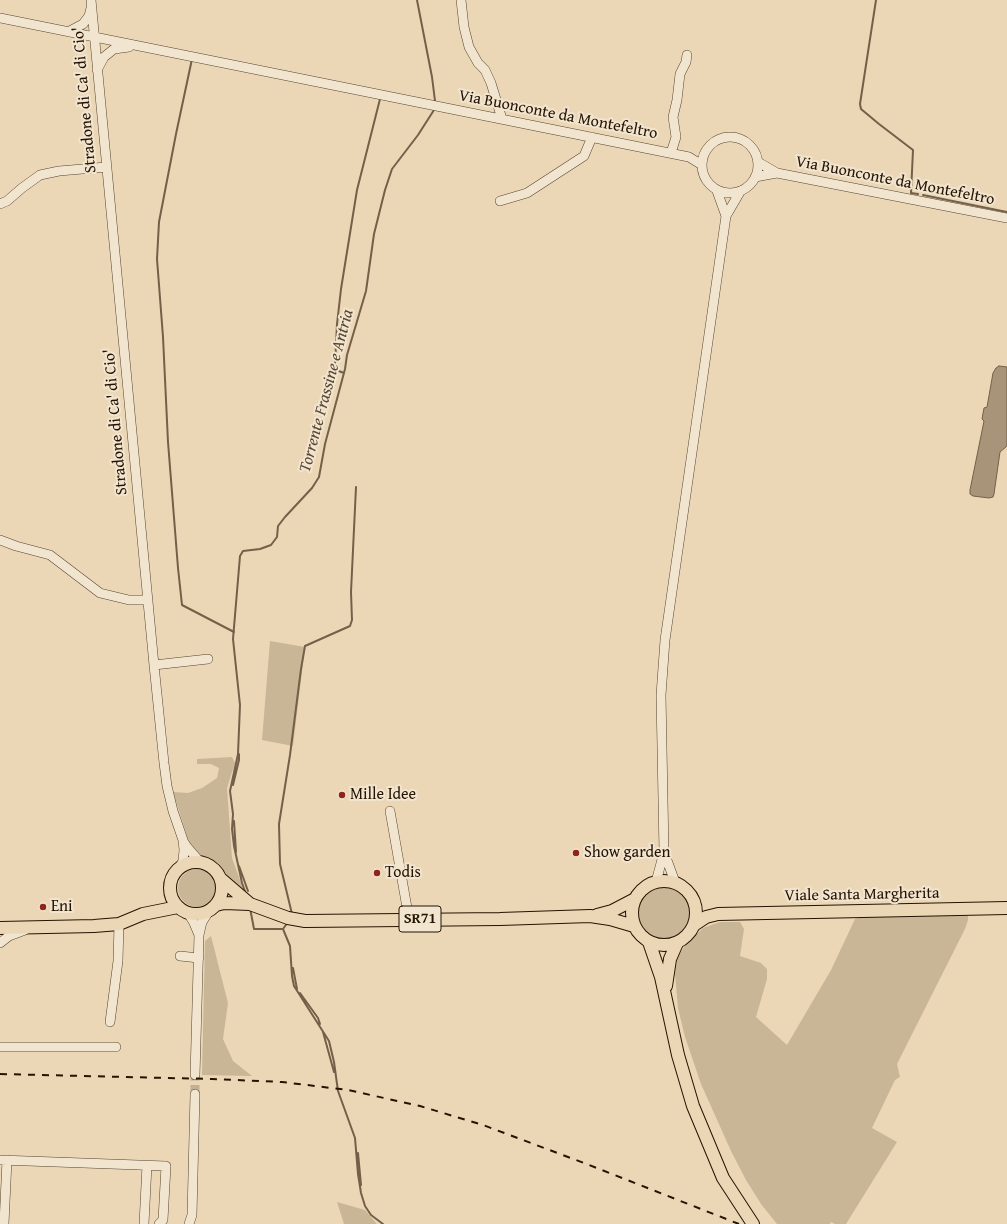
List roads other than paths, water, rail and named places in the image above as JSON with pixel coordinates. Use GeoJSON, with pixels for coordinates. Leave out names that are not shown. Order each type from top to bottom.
{"type":"FeatureCollection","features":[{"type":"Feature","properties":{"kind":"main road"},"geometry":{"type":"LineString","coordinates":[[178,870],[184,865],[192,862],[200,862]]}},
{"type":"Feature","properties":{"kind":"main road","name":"SR71"},"geometry":{"type":"LineString","coordinates":[[200,862],[213,868],[221,879],[250,904]]}},
{"type":"Feature","properties":{"kind":"main road","name":"SR71"},"geometry":{"type":"LineString","coordinates":[[0,928],[119,924],[143,914],[161,901],[178,870]]}},
{"type":"Feature","properties":{"kind":"main road"},"geometry":{"type":"LineString","coordinates":[[213,908],[221,897],[223,888],[221,879]]}},
{"type":"Feature","properties":{"kind":"main road","name":"SR71"},"geometry":{"type":"LineString","coordinates":[[590,916],[612,911],[635,899],[644,888],[656,882]]}},
{"type":"Feature","properties":{"kind":"main road"},"geometry":{"type":"LineString","coordinates":[[635,899],[632,914],[634,926],[641,936],[649,942],[663,946],[677,943],[687,936],[694,925],[696,914],[695,902],[687,890],[675,882],[656,882]]}},
{"type":"Feature","properties":{"kind":"main road"},"geometry":{"type":"LineString","coordinates":[[170,886],[174,901],[183,910]]}},
{"type":"Feature","properties":{"kind":"main road","name":"Viale Santa Margherita"},"geometry":{"type":"LineString","coordinates":[[695,902],[703,909],[718,914]]}},
{"type":"Feature","properties":{"kind":"main road","name":"SR71"},"geometry":{"type":"LineString","coordinates":[[143,914],[183,910],[195,914],[202,913],[224,903],[250,904],[288,918],[305,921],[500,919],[590,916],[610,919],[634,926]]}},
{"type":"Feature","properties":{"kind":"main road","name":"Viale Santa Margherita"},"geometry":{"type":"LineString","coordinates":[[694,925],[706,917],[718,914],[1007,908]]}},
{"type":"Feature","properties":{"kind":"main road"},"geometry":{"type":"LineString","coordinates":[[649,942],[666,995],[675,1044],[693,1106],[724,1178],[751,1221]]}},
{"type":"Feature","properties":{"kind":"main road"},"geometry":{"type":"LineString","coordinates":[[666,995],[669,964],[677,943]]}},
{"type":"Feature","properties":{"kind":"street"},"geometry":{"type":"LineString","coordinates":[[460,0],[469,47],[478,63],[485,70],[491,83],[502,119]]}},
{"type":"Feature","properties":{"kind":"street"},"geometry":{"type":"LineString","coordinates":[[70,32],[82,24],[89,16],[91,4]]}},
{"type":"Feature","properties":{"kind":"street","name":"Stradone di Ca' di Cio'"},"geometry":{"type":"LineString","coordinates":[[91,4],[154,665],[161,764],[173,811],[183,840]]}},
{"type":"Feature","properties":{"kind":"street","name":"Via Buonconte da Montefeltro"},"geometry":{"type":"LineString","coordinates":[[0,18],[689,157]]}},
{"type":"Feature","properties":{"kind":"street"},"geometry":{"type":"LineString","coordinates":[[70,32],[83,37],[91,46],[97,65]]}},
{"type":"Feature","properties":{"kind":"street"},"geometry":{"type":"LineString","coordinates":[[97,65],[114,49],[139,46]]}},
{"type":"Feature","properties":{"kind":"street"},"geometry":{"type":"LineString","coordinates":[[671,153],[676,137],[673,117],[677,100],[680,74],[686,62],[687,55]]}},
{"type":"Feature","properties":{"kind":"street"},"geometry":{"type":"LineString","coordinates":[[730,136],[741,139],[749,144],[755,152],[758,162],[758,170],[748,187],[740,192],[727,193],[718,191],[709,185],[704,177],[702,165],[704,154],[712,143],[720,138],[730,136]]}},
{"type":"Feature","properties":{"kind":"street"},"geometry":{"type":"LineString","coordinates":[[500,201],[527,193],[584,156],[592,138]]}},
{"type":"Feature","properties":{"kind":"street"},"geometry":{"type":"LineString","coordinates":[[689,157],[704,154]]}},
{"type":"Feature","properties":{"kind":"street"},"geometry":{"type":"LineString","coordinates":[[689,157],[702,165]]}},
{"type":"Feature","properties":{"kind":"street"},"geometry":{"type":"LineString","coordinates":[[758,162],[777,173]]}},
{"type":"Feature","properties":{"kind":"street"},"geometry":{"type":"LineString","coordinates":[[0,204],[7,201],[40,175],[59,171],[106,167]]}},
{"type":"Feature","properties":{"kind":"street"},"geometry":{"type":"LineString","coordinates":[[755,177],[777,173]]}},
{"type":"Feature","properties":{"kind":"street","name":"Via Buonconte da Montefeltro"},"geometry":{"type":"LineString","coordinates":[[777,173],[1007,218]]}},
{"type":"Feature","properties":{"kind":"street"},"geometry":{"type":"LineString","coordinates":[[718,191],[726,216]]}},
{"type":"Feature","properties":{"kind":"street"},"geometry":{"type":"LineString","coordinates":[[656,882],[664,852],[661,695],[665,640],[726,216],[740,192]]}},
{"type":"Feature","properties":{"kind":"street"},"geometry":{"type":"LineString","coordinates":[[0,540],[50,555],[100,593],[129,600],[148,600]]}},
{"type":"Feature","properties":{"kind":"street"},"geometry":{"type":"LineString","coordinates":[[154,665],[208,659]]}},
{"type":"Feature","properties":{"kind":"street"},"geometry":{"type":"LineString","coordinates":[[390,811],[409,919]]}},
{"type":"Feature","properties":{"kind":"street"},"geometry":{"type":"LineString","coordinates":[[183,840],[200,862]]}},
{"type":"Feature","properties":{"kind":"street"},"geometry":{"type":"LineString","coordinates":[[178,870],[183,861],[183,840]]}},
{"type":"Feature","properties":{"kind":"street"},"geometry":{"type":"LineString","coordinates":[[664,852],[675,882]]}},
{"type":"Feature","properties":{"kind":"street"},"geometry":{"type":"LineString","coordinates":[[195,1075],[199,935],[202,922],[213,908]]}},
{"type":"Feature","properties":{"kind":"street"},"geometry":{"type":"LineString","coordinates":[[183,910],[194,923],[199,935]]}},
{"type":"Feature","properties":{"kind":"street"},"geometry":{"type":"LineString","coordinates":[[110,1022],[118,961],[119,924]]}},
{"type":"Feature","properties":{"kind":"street"},"geometry":{"type":"LineString","coordinates":[[0,943],[14,933],[36,927]]}},
{"type":"Feature","properties":{"kind":"street"},"geometry":{"type":"LineString","coordinates":[[180,956],[199,958]]}},
{"type":"Feature","properties":{"kind":"street"},"geometry":{"type":"LineString","coordinates":[[0,1047],[116,1047]]}},
{"type":"Feature","properties":{"kind":"street"},"geometry":{"type":"LineString","coordinates":[[189,1224],[192,1215],[195,1094]]}},
{"type":"Feature","properties":{"kind":"street"},"geometry":{"type":"LineString","coordinates":[[4,1224],[4,1160],[166,1166],[163,1220],[159,1224]]}},
{"type":"Feature","properties":{"kind":"street"},"geometry":{"type":"LineString","coordinates":[[144,1224],[147,1165]]}},
{"type":"Feature","properties":{"kind":"waterway","name":"Torrente Frassine e Antria"},"geometry":{"type":"LineString","coordinates":[[417,0],[432,77],[435,101]]}},
{"type":"Feature","properties":{"kind":"waterway"},"geometry":{"type":"LineString","coordinates":[[876,0],[860,104],[861,109],[913,150],[911,193],[918,194]]}},
{"type":"Feature","properties":{"kind":"waterway"},"geometry":{"type":"LineString","coordinates":[[192,59],[159,222],[157,259],[163,337],[168,442],[182,605],[234,632]]}},
{"type":"Feature","properties":{"kind":"waterway"},"geometry":{"type":"LineString","coordinates":[[344,373],[336,370],[335,365],[337,324],[341,289],[357,190],[380,99]]}},
{"type":"Feature","properties":{"kind":"waterway","name":"Torrente Frassine e Antria"},"geometry":{"type":"LineString","coordinates":[[246,894],[242,883],[234,846],[232,829],[233,814],[230,791],[238,754],[240,705],[233,639],[240,556],[243,551],[260,549],[271,545],[277,537],[278,526],[312,488],[319,477],[325,444],[345,369],[347,355],[366,291],[374,234],[385,190],[392,169],[418,135],[434,110]]}},
{"type":"Feature","properties":{"kind":"waterway"},"geometry":{"type":"LineString","coordinates":[[923,195],[1007,212]]}},
{"type":"Feature","properties":{"kind":"waterway"},"geometry":{"type":"LineString","coordinates":[[292,914],[280,864],[279,824],[301,669],[305,646],[350,626],[352,620],[351,592],[356,487]]}},
{"type":"Feature","properties":{"kind":"waterway","name":"Torrente Frassine e Antria"},"geometry":{"type":"LineString","coordinates":[[233,785],[239,754]]}},
{"type":"Feature","properties":{"kind":"waterway","name":"Torrente Frassine e Antria"},"geometry":{"type":"LineString","coordinates":[[234,821],[236,852]]}},
{"type":"Feature","properties":{"kind":"waterway","name":"Torrente Frassine e Antria"},"geometry":{"type":"LineString","coordinates":[[239,866],[248,891]]}},
{"type":"Feature","properties":{"kind":"waterway","name":"Torrente Frassine e Antria"},"geometry":{"type":"LineString","coordinates":[[250,908],[254,929],[283,929]]}},
{"type":"Feature","properties":{"kind":"waterway"},"geometry":{"type":"LineString","coordinates":[[283,929],[288,922]]}},
{"type":"Feature","properties":{"kind":"waterway","name":"Torrente Frassine e Antria"},"geometry":{"type":"LineString","coordinates":[[283,929],[290,946],[294,986],[329,1041],[334,1062],[338,1091],[355,1138],[358,1174],[365,1206],[371,1215],[383,1224]]}},
{"type":"Feature","properties":{"kind":"waterway","name":"Torrente Frassine e Antria"},"geometry":{"type":"LineString","coordinates":[[293,968],[297,989]]}},
{"type":"Feature","properties":{"kind":"waterway","name":"Torrente Frassine e Antria"},"geometry":{"type":"LineString","coordinates":[[300,993],[318,1018],[320,1024]]}},
{"type":"Feature","properties":{"kind":"waterway","name":"Torrente Frassine e Antria"},"geometry":{"type":"LineString","coordinates":[[323,1032],[334,1072]]}},
{"type":"Feature","properties":{"kind":"waterway","name":"Torrente Frassine e Antria"},"geometry":{"type":"LineString","coordinates":[[358,1153],[361,1185]]}},
{"type":"Feature","properties":{"kind":"tunnel"},"geometry":{"type":"LineString","coordinates":[[195,1075],[195,1094]]}},
{"type":"Feature","properties":{"kind":"railway"},"geometry":{"type":"LineString","coordinates":[[0,1074],[282,1082],[348,1090],[420,1106],[483,1125],[739,1224]]}},
{"type":"Feature","properties":{"kind":"place","name":"Mille Idee"},"geometry":{"type":"Point","coordinates":[342,795]}},
{"type":"Feature","properties":{"kind":"place","name":"Show garden"},"geometry":{"type":"Point","coordinates":[576,853]}},
{"type":"Feature","properties":{"kind":"place","name":"Todis"},"geometry":{"type":"Point","coordinates":[377,873]}},
{"type":"Feature","properties":{"kind":"place","name":"Eni"},"geometry":{"type":"Point","coordinates":[43,907]}}]}
